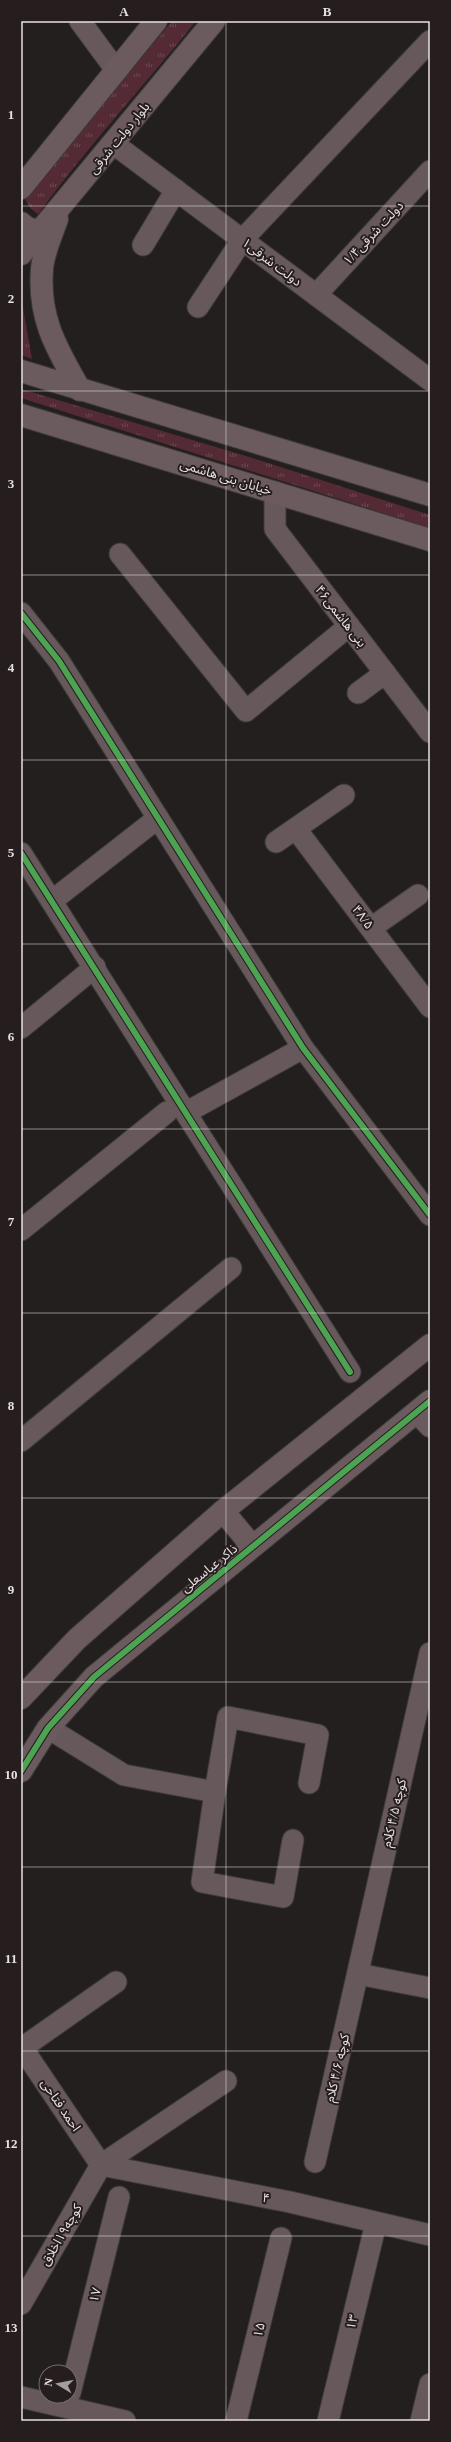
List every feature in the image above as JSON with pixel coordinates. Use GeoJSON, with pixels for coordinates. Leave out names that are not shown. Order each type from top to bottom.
{"type":"FeatureCollection","features":[{"type":"Feature","properties":{"kind":"main road"},"geometry":{"type":"LineString","coordinates":[[21,188],[156,21]]}},
{"type":"Feature","properties":{"kind":"main road","name":"بلوار دولت شرقی"},"geometry":{"type":"LineString","coordinates":[[21,254],[59,211],[214,21]]}},
{"type":"Feature","properties":{"kind":"main road"},"geometry":{"type":"LineString","coordinates":[[21,223],[26,228],[43,230],[59,211]]}},
{"type":"Feature","properties":{"kind":"main road"},"geometry":{"type":"LineString","coordinates":[[59,211],[42,268],[42,310],[56,346],[80,390]]}},
{"type":"Feature","properties":{"kind":"main road"},"geometry":{"type":"LineString","coordinates":[[21,371],[430,495]]}},
{"type":"Feature","properties":{"kind":"main road","name":"خیابان بنی هاشمی"},"geometry":{"type":"LineString","coordinates":[[21,415],[430,540]]}},
{"type":"Feature","properties":{"kind":"main road"},"geometry":{"type":"LineString","coordinates":[[21,1698],[77,1638],[223,1511],[430,1345]]}},
{"type":"Feature","properties":{"kind":"main road","name":"ذاکر عباسعلی"},"geometry":{"type":"LineString","coordinates":[[21,1771],[48,1728],[94,1677],[252,1546],[426,1413]]}},
{"type":"Feature","properties":{"kind":"main road"},"geometry":{"type":"LineString","coordinates":[[223,1511],[252,1546]]}},
{"type":"Feature","properties":{"kind":"street"},"geometry":{"type":"LineString","coordinates":[[80,21],[116,70]]}},
{"type":"Feature","properties":{"kind":"street"},"geometry":{"type":"LineString","coordinates":[[198,307],[242,240],[430,41]]}},
{"type":"Feature","properties":{"kind":"street","name":"۱دولت شرقی"},"geometry":{"type":"LineString","coordinates":[[114,144],[430,380]]}},
{"type":"Feature","properties":{"kind":"street","name":"۱/۴دولت شرقی"},"geometry":{"type":"LineString","coordinates":[[316,295],[430,171]]}},
{"type":"Feature","properties":{"kind":"street"},"geometry":{"type":"LineString","coordinates":[[143,245],[176,190]]}},
{"type":"Feature","properties":{"kind":"street","name":"بنی هاشمی۴۶"},"geometry":{"type":"LineString","coordinates":[[275,492],[275,529],[430,732]]}},
{"type":"Feature","properties":{"kind":"street"},"geometry":{"type":"LineString","coordinates":[[120,554],[246,711],[349,626]]}},
{"type":"Feature","properties":{"kind":"street"},"geometry":{"type":"LineString","coordinates":[[21,613],[59,661],[303,1048],[430,1215]]}},
{"type":"Feature","properties":{"kind":"street"},"geometry":{"type":"LineString","coordinates":[[358,693],[385,674]]}},
{"type":"Feature","properties":{"kind":"street"},"geometry":{"type":"LineString","coordinates":[[276,842],[344,795]]}},
{"type":"Feature","properties":{"kind":"street"},"geometry":{"type":"LineString","coordinates":[[53,900],[158,818]]}},
{"type":"Feature","properties":{"kind":"street","name":"۴۸/۵"},"geometry":{"type":"LineString","coordinates":[[296,829],[430,1007]]}},
{"type":"Feature","properties":{"kind":"street"},"geometry":{"type":"LineString","coordinates":[[21,852],[95,967],[177,1112],[350,1372]]}},
{"type":"Feature","properties":{"kind":"street"},"geometry":{"type":"LineString","coordinates":[[371,928],[418,895]]}},
{"type":"Feature","properties":{"kind":"street"},"geometry":{"type":"LineString","coordinates":[[21,1028],[95,967]]}},
{"type":"Feature","properties":{"kind":"street"},"geometry":{"type":"LineString","coordinates":[[21,1230],[177,1112],[303,1048]]}},
{"type":"Feature","properties":{"kind":"street"},"geometry":{"type":"LineString","coordinates":[[21,1441],[231,1268]]}},
{"type":"Feature","properties":{"kind":"street","name":"کوچه ۴/۵ کلام"},"geometry":{"type":"LineString","coordinates":[[358,1974],[430,1653]]}},
{"type":"Feature","properties":{"kind":"street"},"geometry":{"type":"LineString","coordinates":[[293,1840],[283,1897],[202,1882],[228,1717],[318,1735],[309,1783]]}},
{"type":"Feature","properties":{"kind":"street"},"geometry":{"type":"LineString","coordinates":[[48,1728],[124,1775],[215,1792]]}},
{"type":"Feature","properties":{"kind":"street"},"geometry":{"type":"LineString","coordinates":[[358,1974],[430,1988]]}},
{"type":"Feature","properties":{"kind":"street","name":"کوچه ۴/۶ کلام"},"geometry":{"type":"LineString","coordinates":[[315,2162],[358,1974]]}},
{"type":"Feature","properties":{"kind":"street"},"geometry":{"type":"LineString","coordinates":[[22,2047],[116,1982]]}},
{"type":"Feature","properties":{"kind":"street","name":"احمد فتاحی"},"geometry":{"type":"LineString","coordinates":[[22,2047],[101,2165]]}},
{"type":"Feature","properties":{"kind":"street"},"geometry":{"type":"LineString","coordinates":[[101,2165],[226,2081]]}},
{"type":"Feature","properties":{"kind":"street","name":"۴"},"geometry":{"type":"LineString","coordinates":[[101,2165],[290,2202],[430,2235]]}},
{"type":"Feature","properties":{"kind":"street","name":"کوچه۱۹اخلاق"},"geometry":{"type":"LineString","coordinates":[[21,2304],[101,2165]]}},
{"type":"Feature","properties":{"kind":"street","name":"۱۷"},"geometry":{"type":"LineString","coordinates":[[73,2364],[119,2197]]}},
{"type":"Feature","properties":{"kind":"street","name":"۱۳"},"geometry":{"type":"LineString","coordinates":[[328,2421],[376,2223]]}},
{"type":"Feature","properties":{"kind":"street","name":"۱۵"},"geometry":{"type":"LineString","coordinates":[[236,2421],[282,2238]]}},
{"type":"Feature","properties":{"kind":"street"},"geometry":{"type":"LineString","coordinates":[[421,2421],[430,2384]]}},
{"type":"Feature","properties":{"kind":"street"},"geometry":{"type":"LineString","coordinates":[[21,2397],[38,2400]]}},
{"type":"Feature","properties":{"kind":"street"},"geometry":{"type":"LineString","coordinates":[[62,2404],[125,2421]]}},
{"type":"Feature","properties":{"kind":"green space"},"geometry":{"type":"Polygon","coordinates":[[[172,21],[196,21],[76,165],[38,214],[30,208],[25,199],[172,21]]]}},
{"type":"Feature","properties":{"kind":"green space"},"geometry":{"type":"Polygon","coordinates":[[[21,297],[32,359],[21,355],[21,297]]]}},
{"type":"Feature","properties":{"kind":"green space"},"geometry":{"type":"Polygon","coordinates":[[[21,389],[246,456],[430,515],[430,528],[21,398],[21,389]]]}},
{"type":"Feature","properties":{"kind":"cycle path"},"geometry":{"type":"LineString","coordinates":[[21,613],[59,661],[303,1048],[430,1215]]}},
{"type":"Feature","properties":{"kind":"cycle path"},"geometry":{"type":"LineString","coordinates":[[21,853],[350,1372]]}},
{"type":"Feature","properties":{"kind":"cycle path"},"geometry":{"type":"LineString","coordinates":[[21,1771],[48,1728],[94,1677],[430,1401]]}}]}
